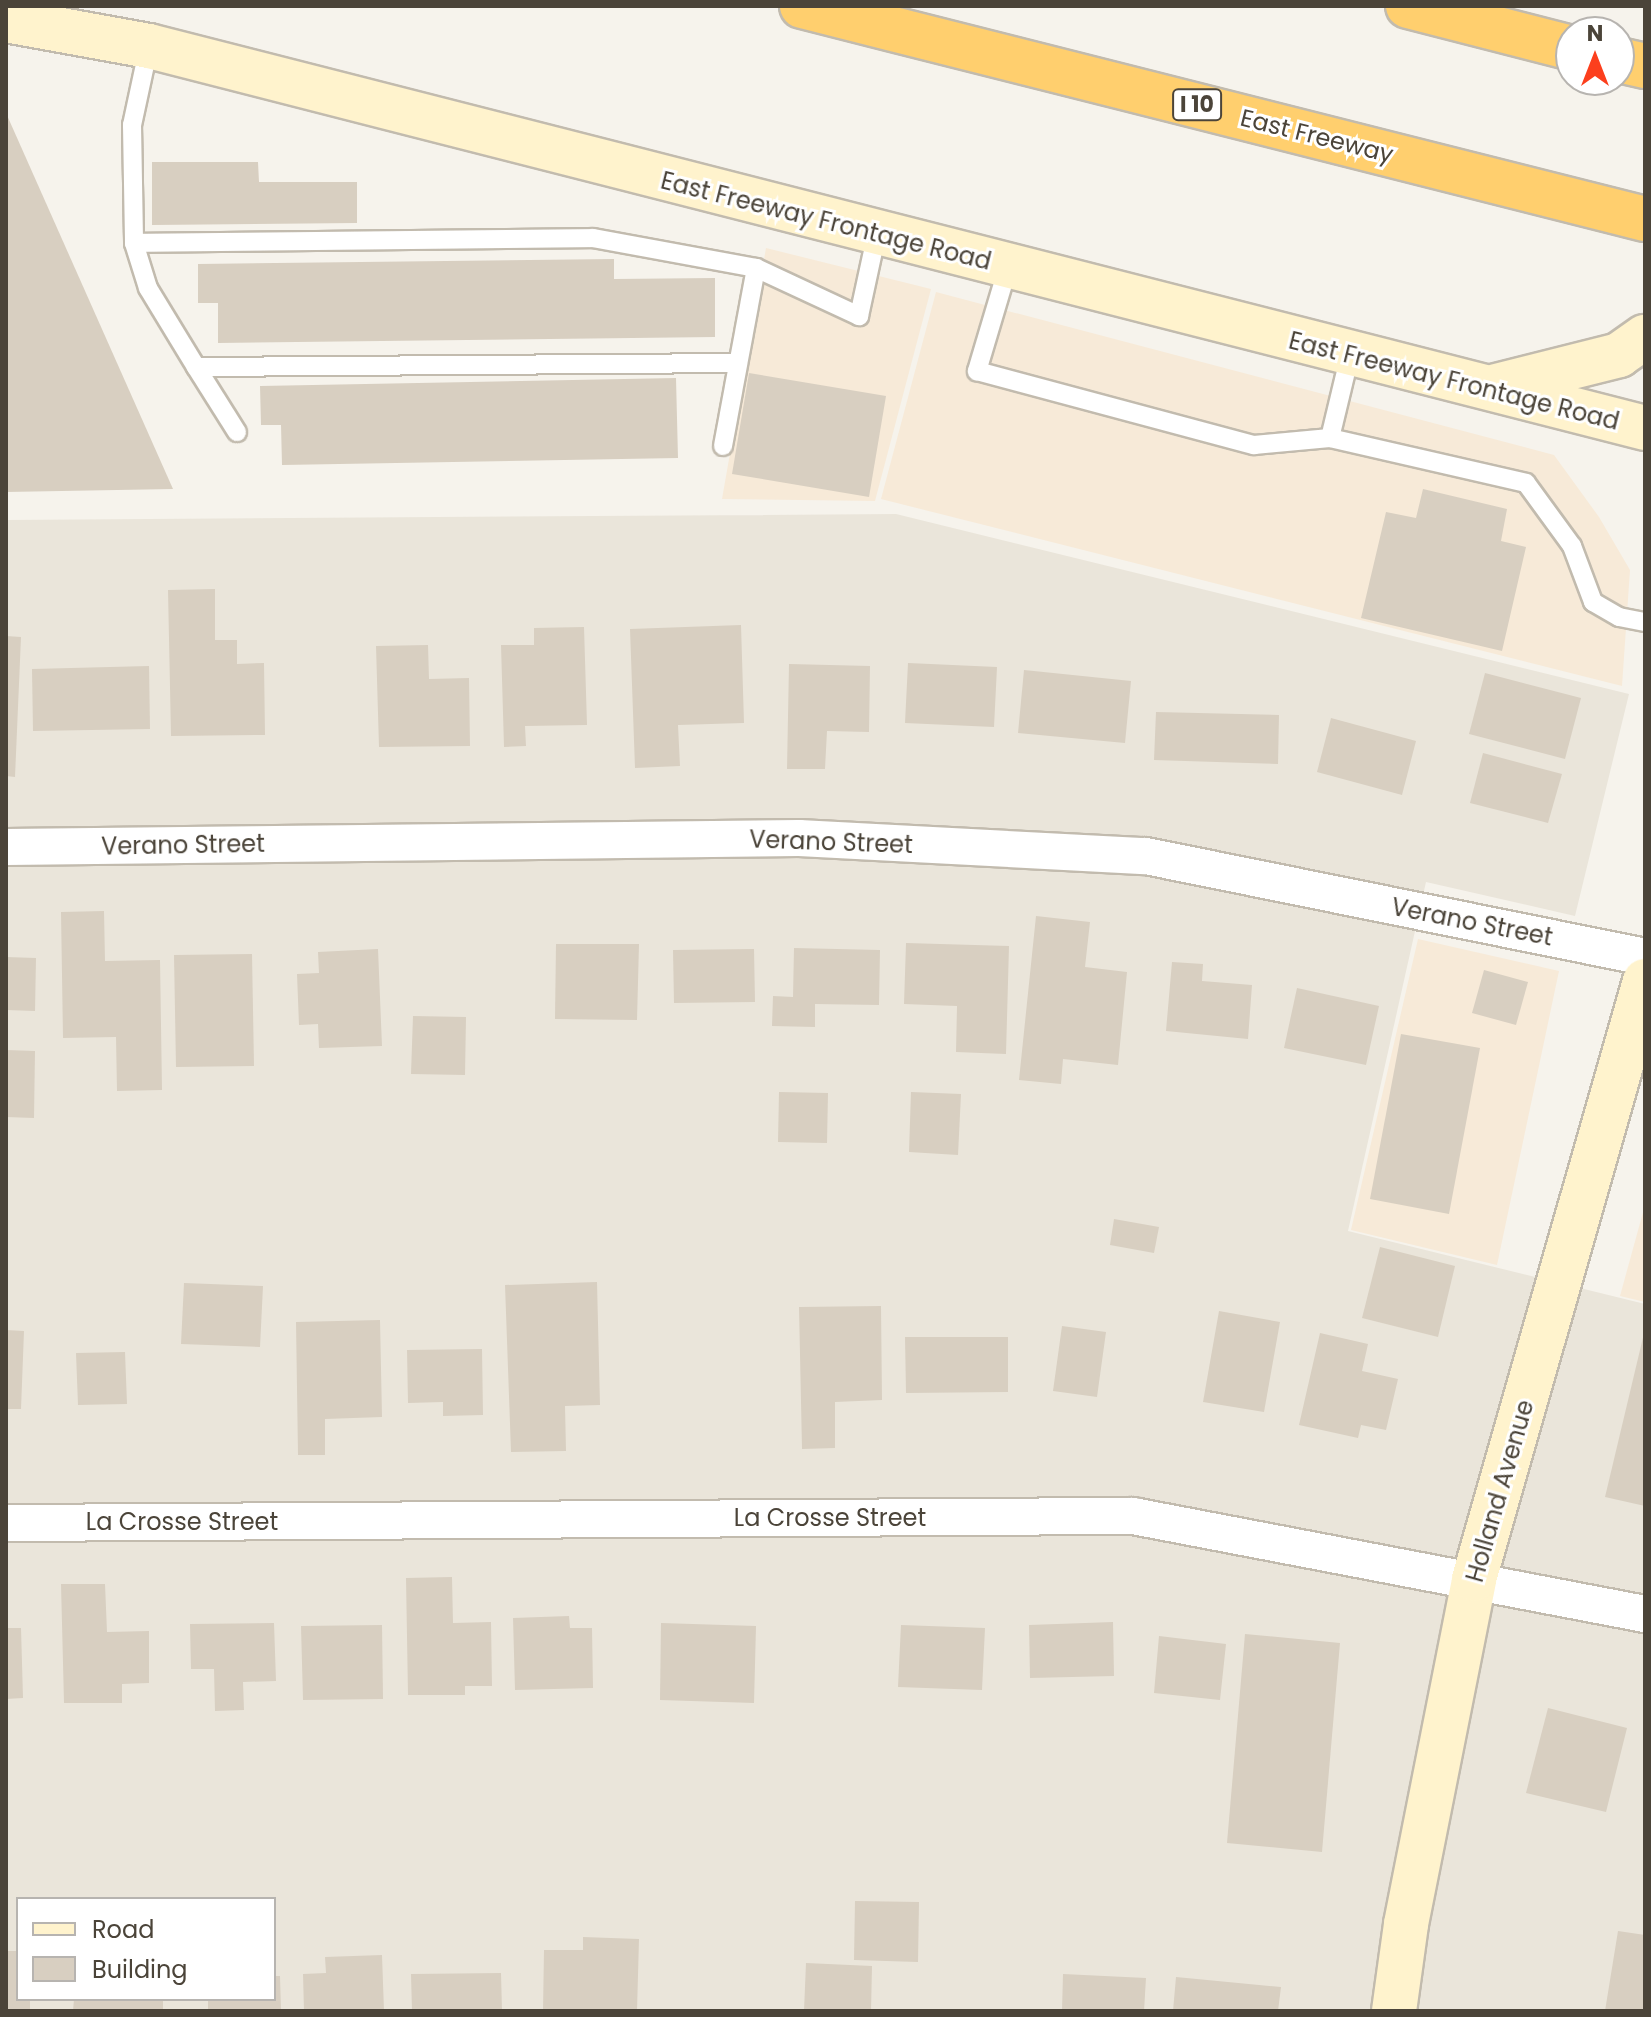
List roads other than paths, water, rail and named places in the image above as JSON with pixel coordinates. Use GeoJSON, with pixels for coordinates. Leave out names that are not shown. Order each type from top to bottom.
{"type":"FeatureCollection","features":[{"type":"Feature","properties":{"kind":"highway","name":"East Freeway"},"geometry":{"type":"LineString","coordinates":[[802,6],[1645,219]]}},
{"type":"Feature","properties":{"kind":"highway"},"geometry":{"type":"LineString","coordinates":[[1408,6],[1555,44]]}},
{"type":"Feature","properties":{"kind":"main road","name":"East Freeway Frontage Road"},"geometry":{"type":"LineString","coordinates":[[6,20],[149,46],[1645,428]]}},
{"type":"Feature","properties":{"kind":"main road"},"geometry":{"type":"LineString","coordinates":[[1490,388],[1619,355],[1645,337]]}},
{"type":"Feature","properties":{"kind":"main road","name":"Holland Avenue"},"geometry":{"type":"LineString","coordinates":[[1394,2011],[1406,1924],[1474,1579],[1645,981]]}},
{"type":"Feature","properties":{"kind":"street","name":"Verano Street"},"geometry":{"type":"LineString","coordinates":[[6,847],[799,838],[1146,856],[1645,957]]}},
{"type":"Feature","properties":{"kind":"street","name":"La Crosse Street"},"geometry":{"type":"LineString","coordinates":[[6,1523],[1133,1516],[1645,1614]]}},
{"type":"Feature","properties":{"kind":"lane"},"geometry":{"type":"LineString","coordinates":[[149,46],[132,125],[134,243],[148,288],[237,432]]}},
{"type":"Feature","properties":{"kind":"lane"},"geometry":{"type":"LineString","coordinates":[[134,243],[593,238],[756,268],[859,316],[877,233]]}},
{"type":"Feature","properties":{"kind":"lane"},"geometry":{"type":"LineString","coordinates":[[1008,267],[977,371],[1254,445],[1330,438],[1526,483],[1572,546],[1593,602],[1619,617],[1645,622]]}},
{"type":"Feature","properties":{"kind":"lane"},"geometry":{"type":"LineString","coordinates":[[723,446],[756,268]]}},
{"type":"Feature","properties":{"kind":"lane"},"geometry":{"type":"LineString","coordinates":[[1330,438],[1350,355]]}},
{"type":"Feature","properties":{"kind":"lane"},"geometry":{"type":"LineString","coordinates":[[196,367],[737,363]]}}]}
